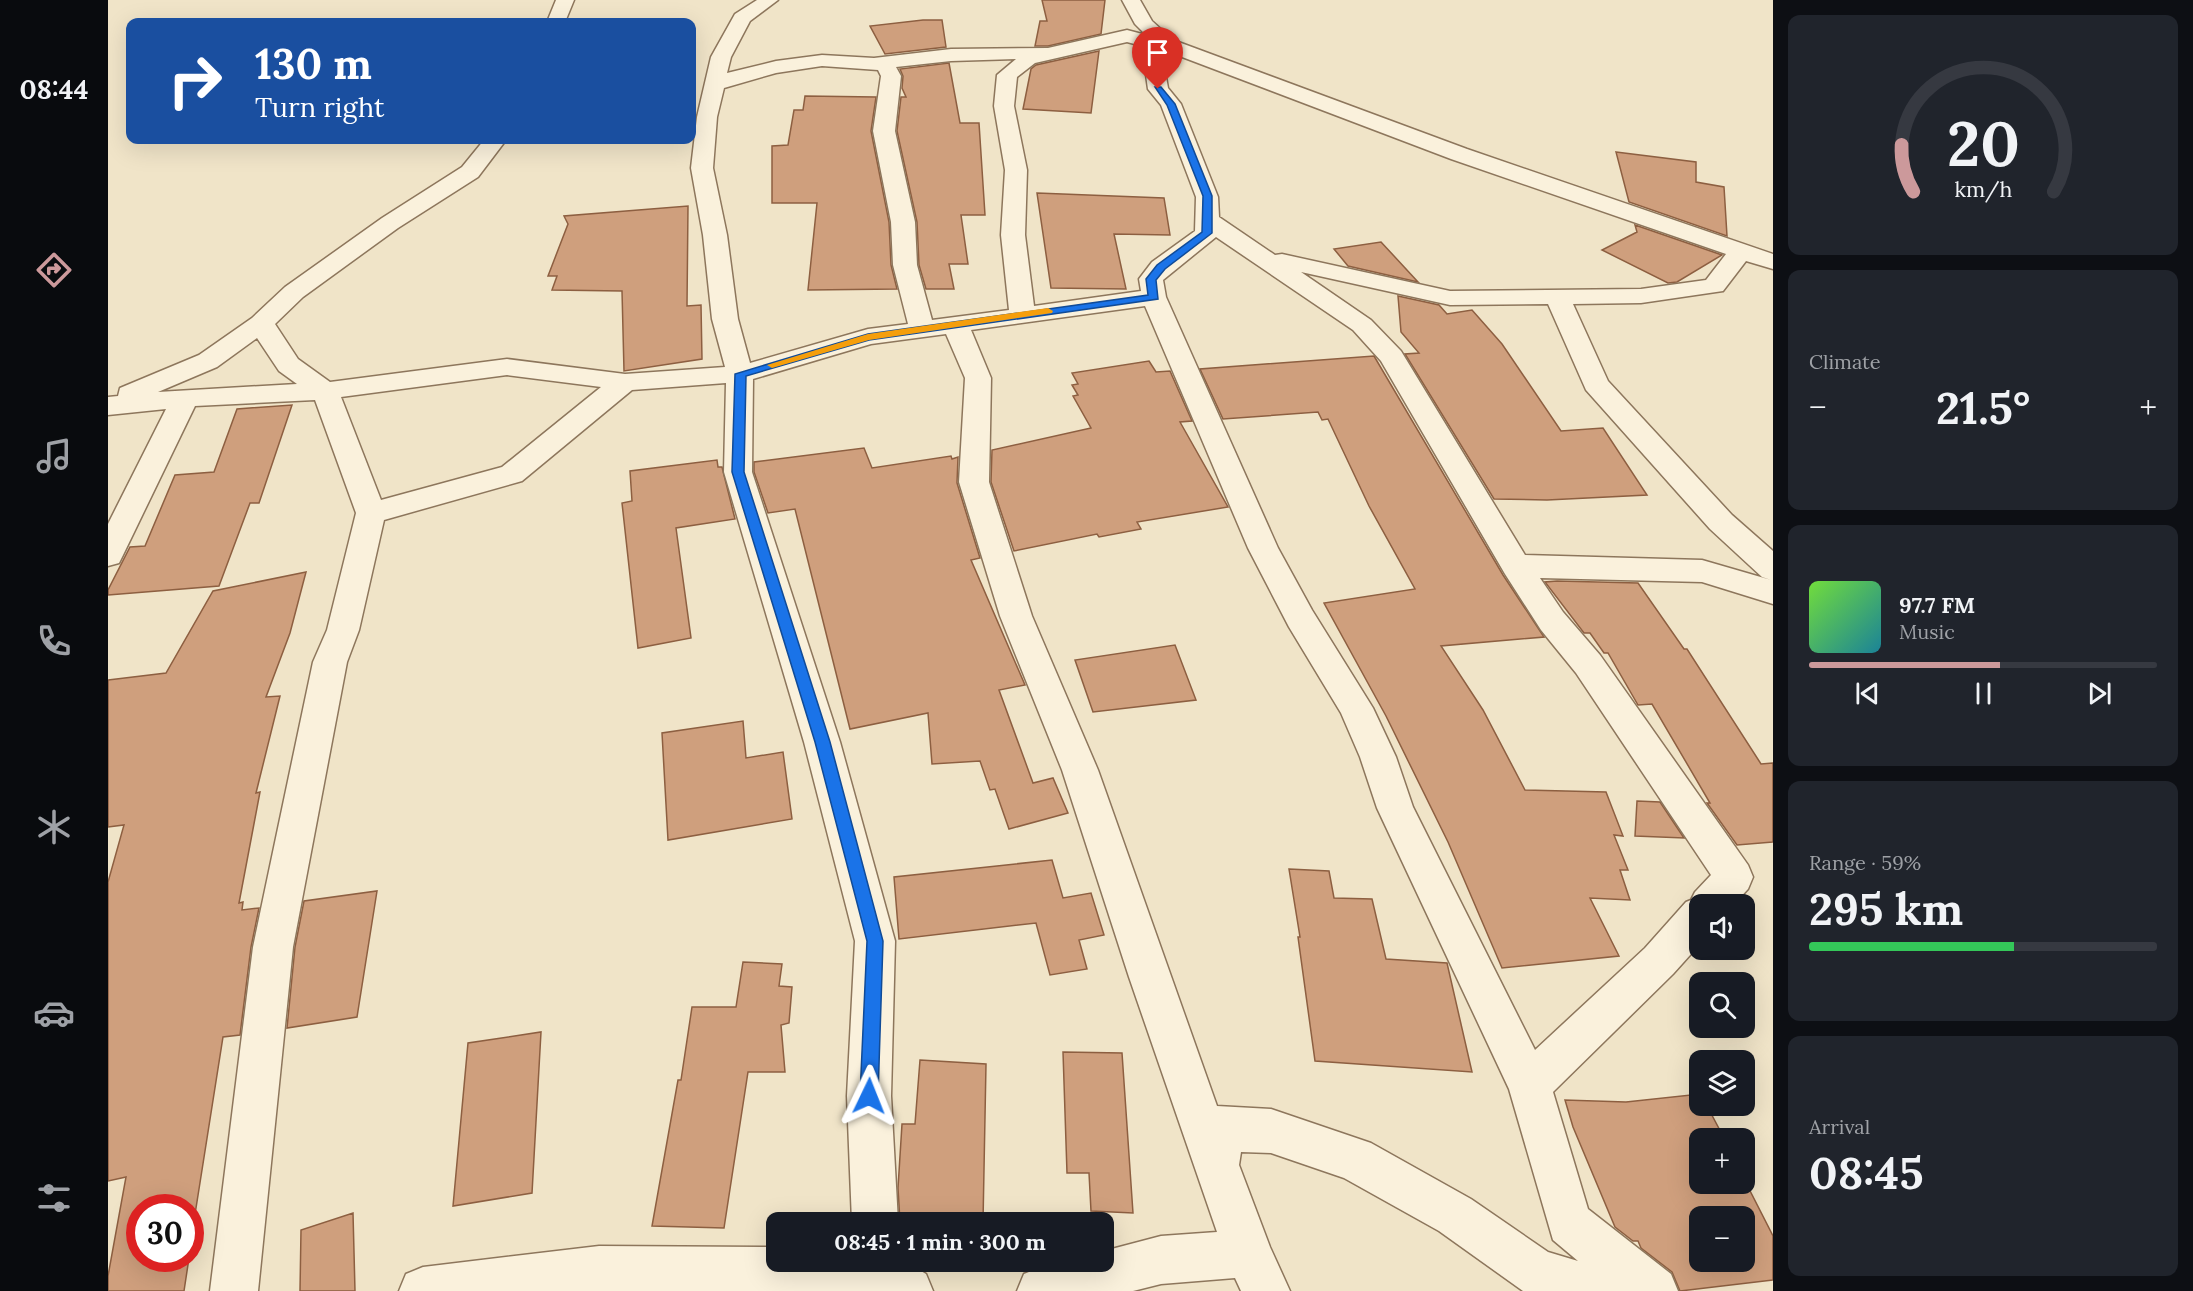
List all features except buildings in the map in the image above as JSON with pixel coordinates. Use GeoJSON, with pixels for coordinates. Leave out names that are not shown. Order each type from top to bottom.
{"type":"FeatureCollection","features":[{"type":"Feature","properties":{"kind":"street"},"geometry":{"type":"LineString","coordinates":[[558,18],[565,0]]}},
{"type":"Feature","properties":{"kind":"street"},"geometry":{"type":"LineString","coordinates":[[769,0],[742,18],[721,57],[707,117],[702,168],[715,235],[725,319],[740,374],[738,472],[822,742],[875,941],[869,1096],[875,1212]]}},
{"type":"Feature","properties":{"kind":"street"},"geometry":{"type":"LineString","coordinates":[[1131,0],[1156,41],[1158,89],[1171,104],[1207,196],[1207,233],[1161,267],[1151,279],[1154,297],[1263,548],[1300,618],[1356,708],[1378,757],[1395,808],[1529,1085],[1569,1224],[1654,1291]]}},
{"type":"Feature","properties":{"kind":"street"},"geometry":{"type":"LineString","coordinates":[[1022,314],[1013,235],[1016,170],[1004,106],[1007,75],[1028,59],[1092,46],[1127,36],[1166,44],[1459,154],[1773,262]]}},
{"type":"Feature","properties":{"kind":"street"},"geometry":{"type":"LineString","coordinates":[[714,85],[784,64],[876,63],[951,55],[1054,52]]}},
{"type":"Feature","properties":{"kind":"street"},"geometry":{"type":"LineString","coordinates":[[876,63],[886,66],[891,76],[884,131],[903,222],[905,265],[938,327],[978,378],[974,482],[1016,616],[1080,770],[1149,977],[1257,1272]]}},
{"type":"Feature","properties":{"kind":"street"},"geometry":{"type":"LineString","coordinates":[[108,404],[208,361],[261,323],[294,292],[370,236],[470,172],[492,144]]}},
{"type":"Feature","properties":{"kind":"street"},"geometry":{"type":"LineString","coordinates":[[1207,220],[1362,325],[1392,357],[1515,566],[1552,621],[1588,664],[1734,877],[1718,894]]}},
{"type":"Feature","properties":{"kind":"street"},"geometry":{"type":"LineString","coordinates":[[1261,257],[1450,298],[1641,296],[1714,286],[1741,251]]}},
{"type":"Feature","properties":{"kind":"street"},"geometry":{"type":"LineString","coordinates":[[108,404],[325,391],[507,367],[625,382],[740,374],[868,337],[1154,297]]}},
{"type":"Feature","properties":{"kind":"street"},"geometry":{"type":"LineString","coordinates":[[1557,297],[1596,384],[1721,522],[1773,569]]}},
{"type":"Feature","properties":{"kind":"street"},"geometry":{"type":"LineString","coordinates":[[234,1291],[273,947],[330,662],[343,630],[371,513],[325,391],[288,365],[261,323]]}},
{"type":"Feature","properties":{"kind":"street"},"geometry":{"type":"LineString","coordinates":[[371,513],[512,474],[625,382]]}},
{"type":"Feature","properties":{"kind":"street"},"geometry":{"type":"LineString","coordinates":[[108,555],[185,398]]}},
{"type":"Feature","properties":{"kind":"street"},"geometry":{"type":"LineString","coordinates":[[1515,566],[1702,571],[1773,592]]}},
{"type":"Feature","properties":{"kind":"street"},"geometry":{"type":"LineString","coordinates":[[1529,1085],[1659,961],[1689,927]]}},
{"type":"Feature","properties":{"kind":"street"},"geometry":{"type":"LineString","coordinates":[[1257,1272],[1212,1128],[1271,1131],[1355,1159],[1455,1215],[1537,1273],[1600,1291]]}},
{"type":"Feature","properties":{"kind":"street"},"geometry":{"type":"LineString","coordinates":[[1041,1291],[1161,1260],[1257,1272]]}},
{"type":"Feature","properties":{"kind":"street"},"geometry":{"type":"LineString","coordinates":[[423,1291],[599,1270],[884,1279]]}},
{"type":"Feature","properties":{"kind":"slow traffic"},"geometry":{"type":"LineString","coordinates":[[772,365],[868,337],[1048,311]]}},
{"type":"Feature","properties":{"kind":"route"},"geometry":{"type":"LineString","coordinates":[[869,1096],[875,941],[822,742],[738,472],[740,374],[868,337],[1154,297],[1151,279],[1161,267],[1197,243],[1207,233],[1207,196],[1171,104],[1158,89]]}}]}
